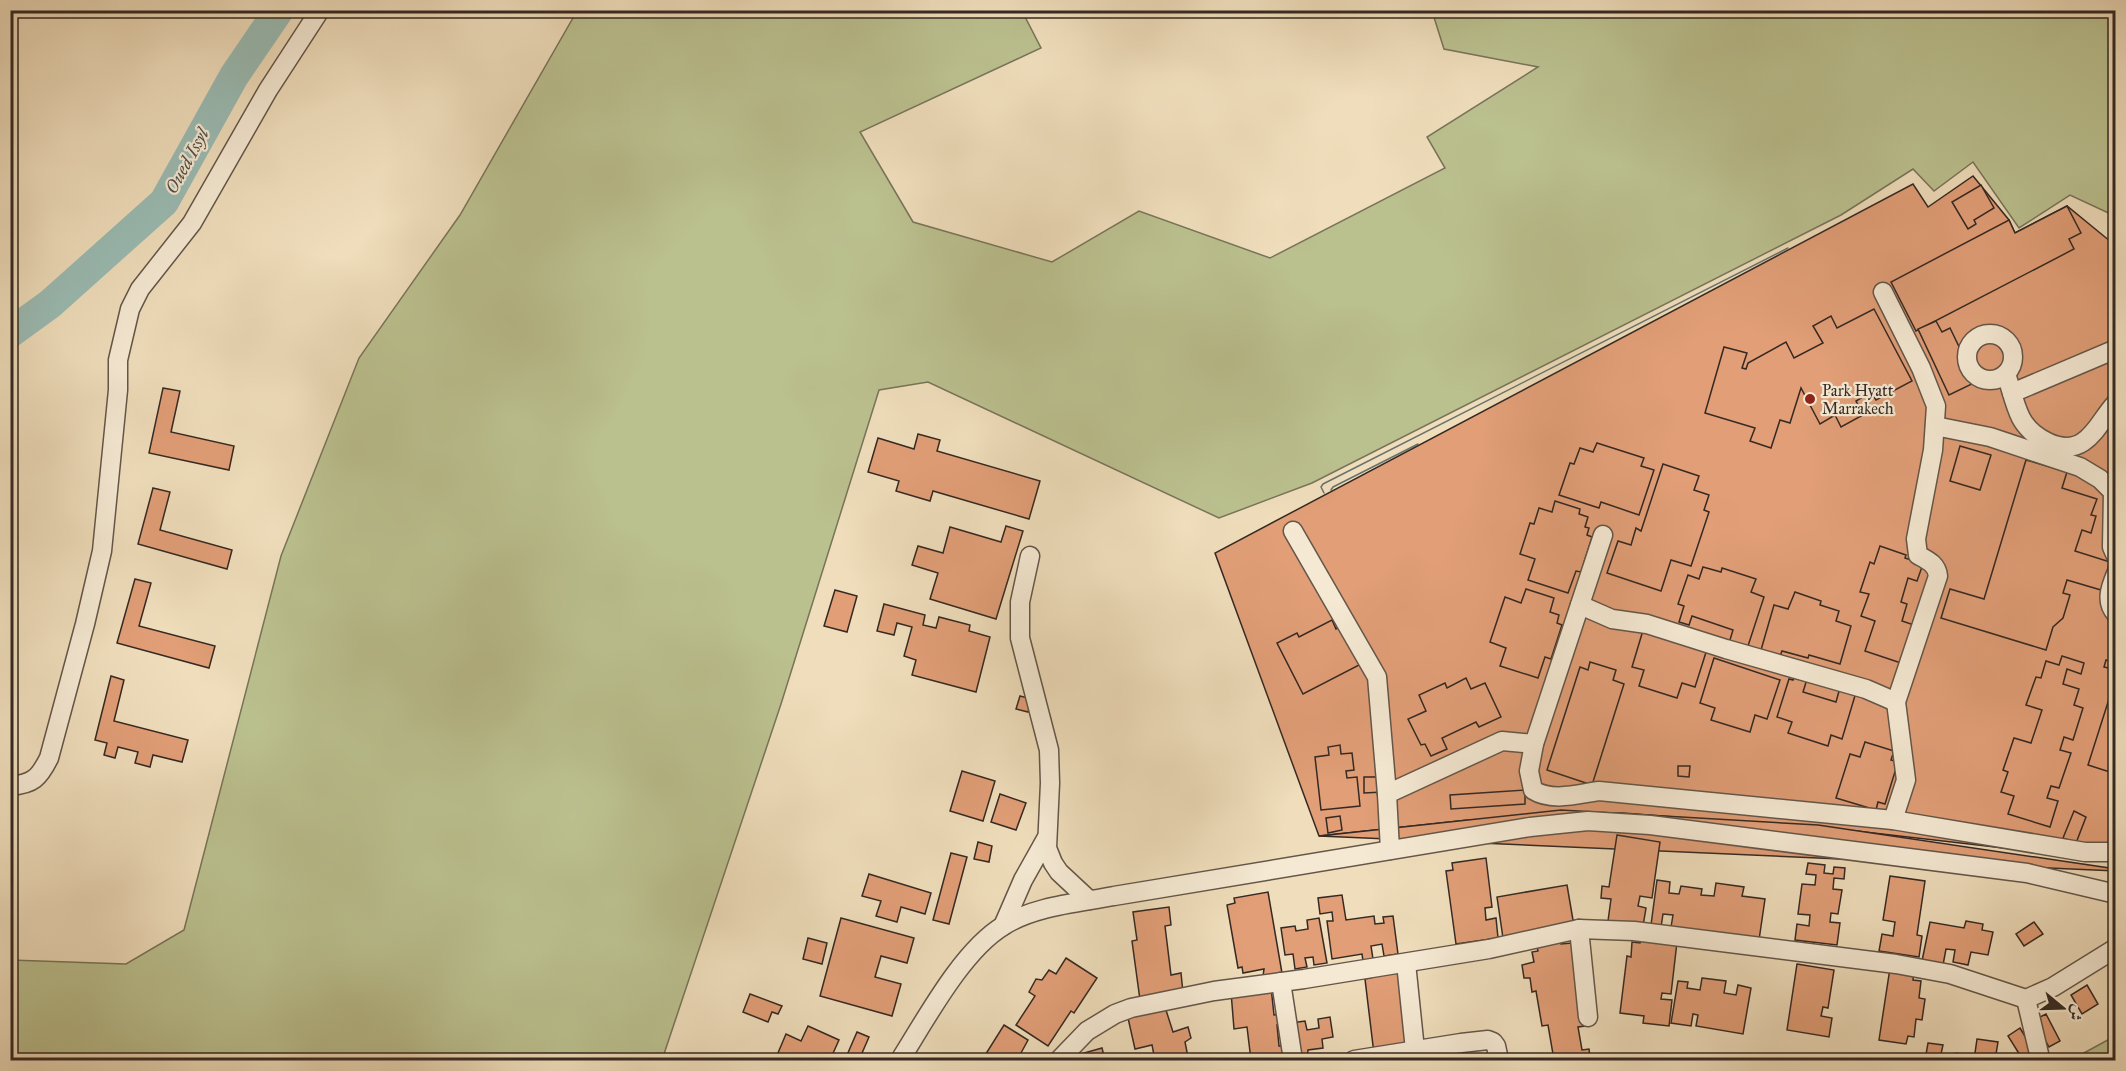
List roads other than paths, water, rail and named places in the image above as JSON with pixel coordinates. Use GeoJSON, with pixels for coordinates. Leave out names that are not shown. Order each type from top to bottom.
{"type":"FeatureCollection","features":[{"type":"Feature","properties":{"kind":"street"},"geometry":{"type":"LineString","coordinates":[[10,786],[33,781],[42,772],[49,758],[85,624],[102,551],[118,390],[118,360],[130,309],[140,289],[192,223],[268,90],[320,10]]}},
{"type":"Feature","properties":{"kind":"street"},"geometry":{"type":"LineString","coordinates":[[1883,292],[1921,368],[1936,406],[1929,477],[1916,539],[1918,555],[1930,562],[1937,570],[1938,576],[1896,702],[1906,780],[1893,820]]}},
{"type":"Feature","properties":{"kind":"street"},"geometry":{"type":"LineString","coordinates":[[2012,393],[2115,349]]}},
{"type":"Feature","properties":{"kind":"street"},"geometry":{"type":"LineString","coordinates":[[2006,374],[2020,417],[2027,427],[2046,441],[2059,447],[2080,444],[2089,438],[2115,403]]}},
{"type":"Feature","properties":{"kind":"street"},"geometry":{"type":"LineString","coordinates":[[1935,426],[1990,437],[2080,467],[2100,479],[2113,492],[2112,547],[2115,556]]}},
{"type":"Feature","properties":{"kind":"street"},"geometry":{"type":"LineString","coordinates":[[1293,531],[1377,677],[1390,850]]}},
{"type":"Feature","properties":{"kind":"street"},"geometry":{"type":"LineString","coordinates":[[1603,535],[1534,744],[1529,771],[1533,790],[1542,795],[1564,796],[1599,791],[1893,820],[2085,852],[2115,852]]}},
{"type":"Feature","properties":{"kind":"street"},"geometry":{"type":"LineString","coordinates":[[1030,556],[1020,602],[1019,629],[1022,651],[1050,750],[1047,848],[1055,866],[1089,900]]}},
{"type":"Feature","properties":{"kind":"street"},"geometry":{"type":"LineString","coordinates":[[2115,574],[2109,591],[2110,606],[2115,614]]}},
{"type":"Feature","properties":{"kind":"street"},"geometry":{"type":"LineString","coordinates":[[1580,606],[1612,619],[1647,624],[1866,689],[1896,702]]}},
{"type":"Feature","properties":{"kind":"street"},"geometry":{"type":"LineString","coordinates":[[1387,794],[1502,741],[1534,744]]}},
{"type":"Feature","properties":{"kind":"street"},"geometry":{"type":"LineString","coordinates":[[900,1060],[974,952],[1003,926],[1035,913],[1089,900],[1530,827],[1588,820],[1616,822],[2008,870],[2115,894]]}},
{"type":"Feature","properties":{"kind":"street"},"geometry":{"type":"LineString","coordinates":[[1003,926],[1027,873],[1046,839]]}},
{"type":"Feature","properties":{"kind":"street"},"geometry":{"type":"LineString","coordinates":[[1027,873],[1041,867],[1055,866]]}},
{"type":"Feature","properties":{"kind":"street"},"geometry":{"type":"LineString","coordinates":[[1579,929],[1588,1017]]}},
{"type":"Feature","properties":{"kind":"street"},"geometry":{"type":"LineString","coordinates":[[1059,1060],[1087,1031],[1131,1008],[1214,991],[1490,949],[1579,929],[1634,931],[1887,963],[1950,974],[2026,999],[2053,987],[2115,948]]}},
{"type":"Feature","properties":{"kind":"street"},"geometry":{"type":"LineString","coordinates":[[1406,963],[1415,1050]]}},
{"type":"Feature","properties":{"kind":"street"},"geometry":{"type":"LineString","coordinates":[[1281,982],[1293,1060]]}},
{"type":"Feature","properties":{"kind":"street"},"geometry":{"type":"LineString","coordinates":[[2026,999],[2040,1058],[2038,1060]]}},
{"type":"Feature","properties":{"kind":"street"},"geometry":{"type":"LineString","coordinates":[[1354,1060],[1491,1041],[1496,1046],[1499,1060]]}},
{"type":"Feature","properties":{"kind":"waterway","name":"Oued Issyl"},"geometry":{"type":"LineString","coordinates":[[10,333],[50,304],[164,202],[234,76],[279,10]]}},
{"type":"Feature","properties":{"kind":"place","name":"Park Hyatt Marrakech"},"geometry":{"type":"Point","coordinates":[1810,399]}}]}
